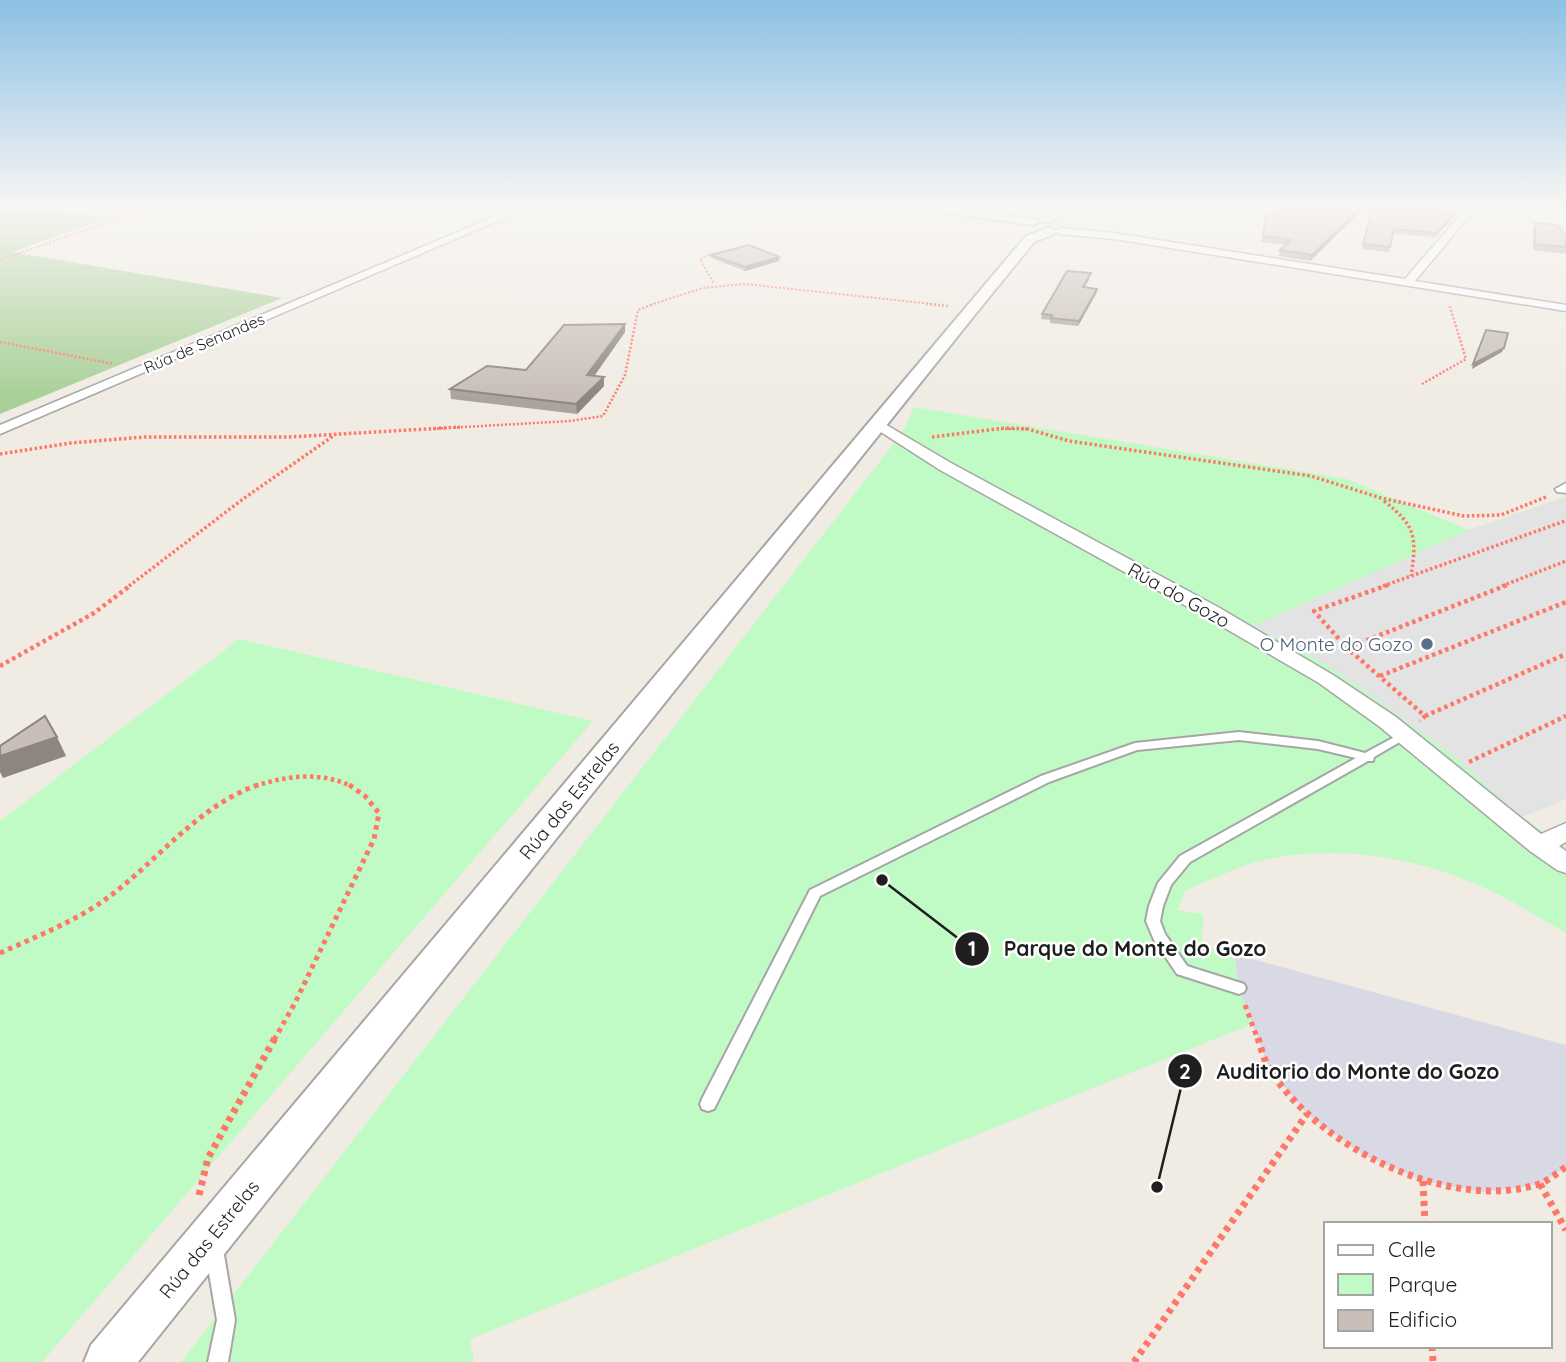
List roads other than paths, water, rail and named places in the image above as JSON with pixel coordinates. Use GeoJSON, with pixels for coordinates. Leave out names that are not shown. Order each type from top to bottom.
{"type":"FeatureCollection","features":[{"type":"Feature","properties":{"kind":"street","name":"Rúa de Senandes"},"geometry":{"type":"LineString","coordinates":[[0,430],[375,271]]}},
{"type":"Feature","properties":{"kind":"street","name":"Rúa das Estrelas"},"geometry":{"type":"LineString","coordinates":[[108,1362],[211,1236],[889,432],[1009,271]]}},
{"type":"Feature","properties":{"kind":"street"},"geometry":{"type":"LineString","coordinates":[[1341,271],[1566,308]]}},
{"type":"Feature","properties":{"kind":"street"},"geometry":{"type":"LineString","coordinates":[[1409,281],[1418,271]]}},
{"type":"Feature","properties":{"kind":"street","name":"Rúa do Gozo"},"geometry":{"type":"LineString","coordinates":[[889,432],[949,470],[1294,660],[1357,700],[1566,864]]}},
{"type":"Feature","properties":{"kind":"street"},"geometry":{"type":"LineString","coordinates":[[1539,845],[1566,832]]}},
{"type":"Feature","properties":{"kind":"lane"},"geometry":{"type":"LineString","coordinates":[[708,1104],[815,893],[1045,779],[1135,747],[1238,736],[1318,745],[1369,758]]}},
{"type":"Feature","properties":{"kind":"lane"},"geometry":{"type":"LineString","coordinates":[[1239,989],[1182,970],[1159,936],[1153,921],[1165,883],[1185,859],[1404,736]]}},
{"type":"Feature","properties":{"kind":"lane"},"geometry":{"type":"LineString","coordinates":[[211,1236],[226,1320],[218,1362]]}},
{"type":"Feature","properties":{"kind":"place","name":"O Monte do Gozo"},"geometry":{"type":"Point","coordinates":[1427,644]}},
{"type":"Feature","properties":{"kind":"place","name":"Parque do Monte do Gozo"},"geometry":{"type":"Point","coordinates":[882,880]}},
{"type":"Feature","properties":{"kind":"place","name":"Auditorio do Monte do Gozo"},"geometry":{"type":"Point","coordinates":[1157,1187]}}]}
